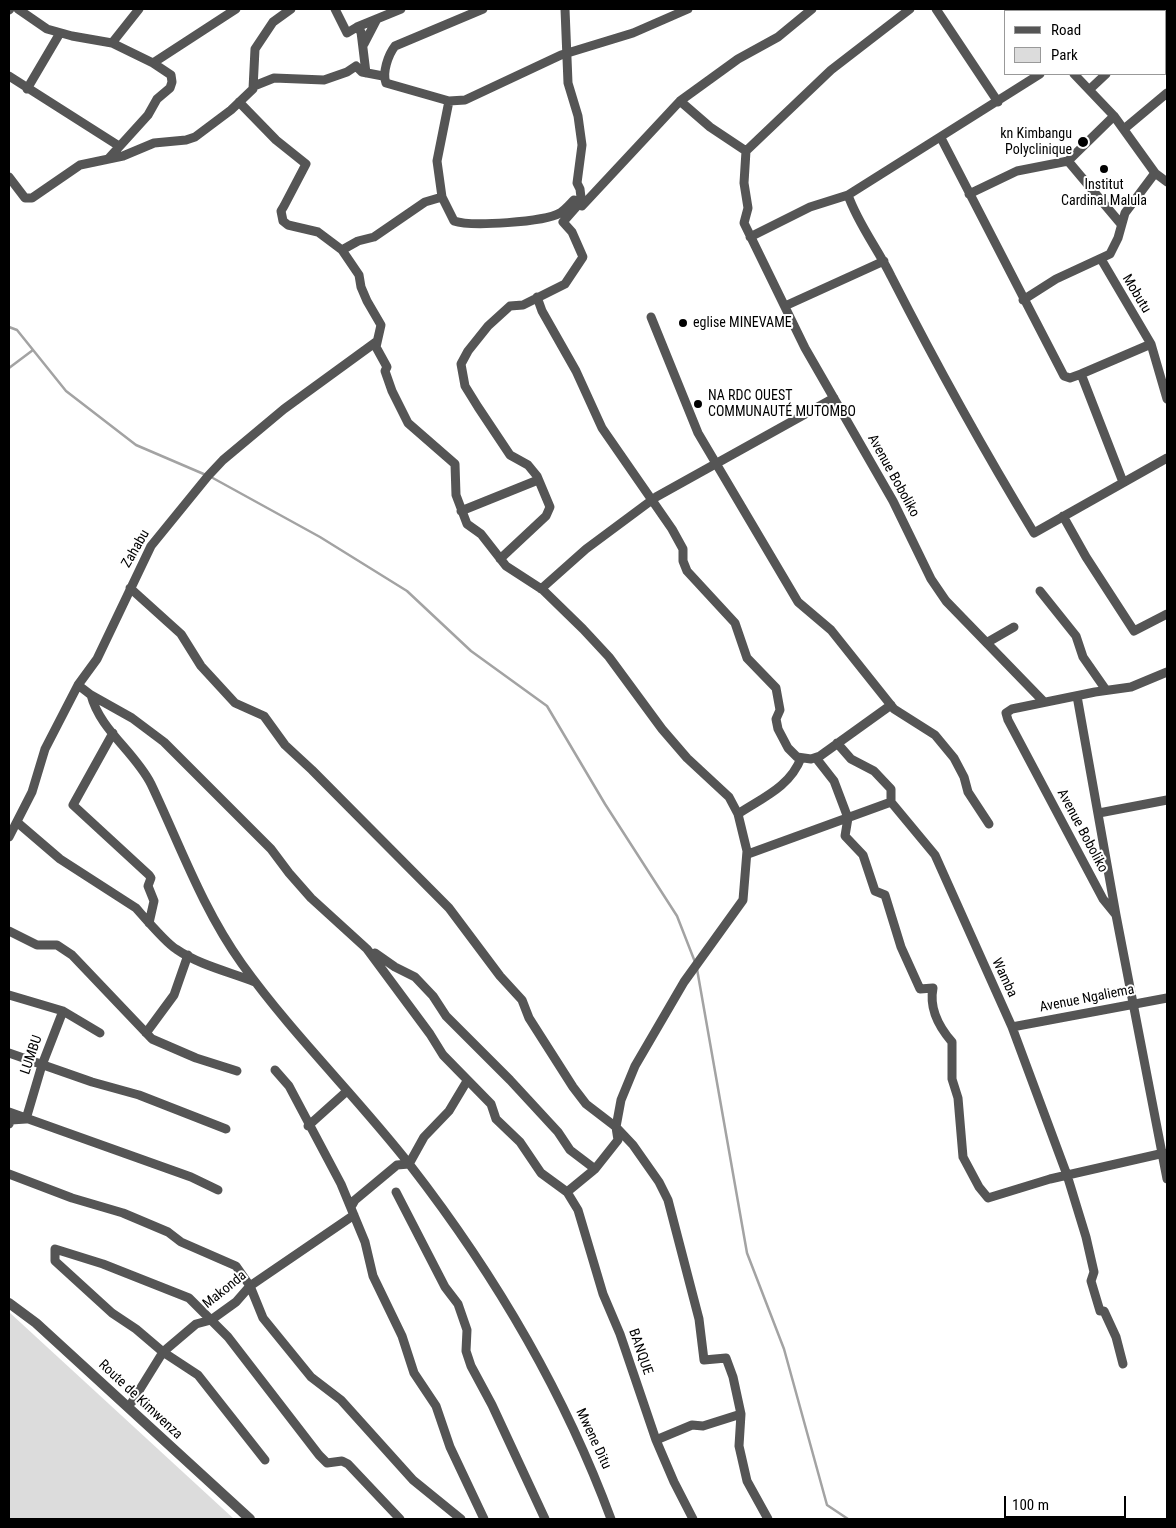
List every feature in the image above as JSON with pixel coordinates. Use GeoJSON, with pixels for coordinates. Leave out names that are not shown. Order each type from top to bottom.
{"type":"FeatureCollection","features":[{"type":"Feature","properties":{"kind":"street"},"geometry":{"type":"LineString","coordinates":[[18,9],[47,28],[60,33],[112,43],[153,63],[171,75],[172,82],[170,88],[157,100],[148,115],[110,158]]}},
{"type":"Feature","properties":{"kind":"street"},"geometry":{"type":"LineString","coordinates":[[112,43],[139,9]]}},
{"type":"Feature","properties":{"kind":"street"},"geometry":{"type":"LineString","coordinates":[[153,63],[236,9]]}},
{"type":"Feature","properties":{"kind":"street"},"geometry":{"type":"LineString","coordinates":[[254,86],[255,49],[273,22],[291,9]]}},
{"type":"Feature","properties":{"kind":"street"},"geometry":{"type":"LineString","coordinates":[[336,9],[347,33],[401,9]]}},
{"type":"Feature","properties":{"kind":"street"},"geometry":{"type":"LineString","coordinates":[[484,9],[395,46],[390,52],[383,76],[386,83],[456,102],[474,96],[568,52],[633,33],[688,9]]}},
{"type":"Feature","properties":{"kind":"street"},"geometry":{"type":"LineString","coordinates":[[565,9],[568,82],[578,116],[582,145],[577,183],[580,188],[582,206],[680,101],[738,59],[778,37],[812,9]]}},
{"type":"Feature","properties":{"kind":"street"},"geometry":{"type":"LineString","coordinates":[[680,101],[710,128],[746,151],[831,70],[910,9]]}},
{"type":"Feature","properties":{"kind":"street"},"geometry":{"type":"LineString","coordinates":[[936,9],[998,102]]}},
{"type":"Feature","properties":{"kind":"street"},"geometry":{"type":"LineString","coordinates":[[364,44],[377,19]]}},
{"type":"Feature","properties":{"kind":"street"},"geometry":{"type":"LineString","coordinates":[[357,27],[361,32],[364,44],[366,73]]}},
{"type":"Feature","properties":{"kind":"street"},"geometry":{"type":"LineString","coordinates":[[27,89],[60,33]]}},
{"type":"Feature","properties":{"kind":"street"},"geometry":{"type":"LineString","coordinates":[[9,177],[26,198],[32,198],[78,166],[123,156],[154,143],[186,140],[195,137],[239,102],[254,86],[274,78],[324,80],[347,72],[356,66],[366,73],[383,76]]}},
{"type":"Feature","properties":{"kind":"street"},"geometry":{"type":"LineString","coordinates":[[750,237],[810,207],[848,196],[1038,75]]}},
{"type":"Feature","properties":{"kind":"street"},"geometry":{"type":"LineString","coordinates":[[1075,75],[1114,116],[1155,173],[1167,182]]}},
{"type":"Feature","properties":{"kind":"street"},"geometry":{"type":"LineString","coordinates":[[1090,89],[1105,75]]}},
{"type":"Feature","properties":{"kind":"street"},"geometry":{"type":"LineString","coordinates":[[9,76],[119,146]]}},
{"type":"Feature","properties":{"kind":"street"},"geometry":{"type":"LineString","coordinates":[[1124,129],[1167,93]]}},
{"type":"Feature","properties":{"kind":"street"},"geometry":{"type":"LineString","coordinates":[[449,101],[437,161],[442,197],[456,223],[494,223],[534,219],[560,213],[574,200],[578,205],[563,222],[572,232],[583,257],[565,284],[523,305],[510,306],[488,326],[468,351],[461,364],[466,386],[506,449],[510,455],[528,465],[549,502],[550,510],[546,516],[500,559]]}},
{"type":"Feature","properties":{"kind":"street"},"geometry":{"type":"LineString","coordinates":[[78,685],[132,718],[164,742],[271,849],[288,874],[311,898],[362,944],[381,966],[443,1055],[491,1104],[494,1116],[520,1142],[541,1173],[567,1192],[595,1170],[618,1140],[616,1127],[622,1092],[635,1066],[684,982],[742,903],[748,854],[738,814],[729,797],[697,768],[668,736],[609,657],[541,589],[512,571],[481,534],[467,524],[456,494],[455,464],[403,416],[389,385],[385,371],[387,367],[376,347],[381,325],[361,287],[360,275],[342,250],[318,232],[288,225],[283,221],[281,212],[306,164],[276,140],[239,102]]}},
{"type":"Feature","properties":{"kind":"street"},"geometry":{"type":"LineString","coordinates":[[969,194],[1017,171],[1068,161],[1114,116]]}},
{"type":"Feature","properties":{"kind":"street"},"geometry":{"type":"LineString","coordinates":[[941,138],[1023,300],[1064,376],[1070,378],[1081,374],[1151,344]]}},
{"type":"Feature","properties":{"kind":"street","name":"Avenue Boboliko"},"geometry":{"type":"LineString","coordinates":[[746,151],[744,183],[748,208],[744,223],[805,348],[893,500],[931,579],[946,600],[1044,702]]}},
{"type":"Feature","properties":{"kind":"street"},"geometry":{"type":"LineString","coordinates":[[1068,161],[1121,224]]}},
{"type":"Feature","properties":{"kind":"street"},"geometry":{"type":"LineString","coordinates":[[1023,300],[1056,279],[1110,254],[1131,204],[1155,173]]}},
{"type":"Feature","properties":{"kind":"street"},"geometry":{"type":"LineString","coordinates":[[848,196],[853,210],[884,261],[939,370],[1034,533],[1167,458]]}},
{"type":"Feature","properties":{"kind":"street"},"geometry":{"type":"LineString","coordinates":[[342,250],[358,241],[374,237],[425,202],[442,197]]}},
{"type":"Feature","properties":{"kind":"street","name":"Mobutu"},"geometry":{"type":"LineString","coordinates":[[1101,259],[1151,344],[1167,399]]}},
{"type":"Feature","properties":{"kind":"street"},"geometry":{"type":"LineString","coordinates":[[786,306],[884,261]]}},
{"type":"Feature","properties":{"kind":"street"},"geometry":{"type":"LineString","coordinates":[[537,297],[542,311],[576,371],[602,428],[653,499],[683,549],[683,561],[687,571],[735,623],[747,658],[776,688],[780,710],[776,719],[778,728],[788,748],[801,758],[816,758],[891,706]]}},
{"type":"Feature","properties":{"kind":"street"},"geometry":{"type":"LineString","coordinates":[[651,317],[692,418],[716,463],[798,602],[830,630],[891,706],[936,734],[954,758],[964,777],[968,792],[989,824]]}},
{"type":"Feature","properties":{"kind":"street","name":"Zahabu"},"geometry":{"type":"LineString","coordinates":[[9,837],[18,823],[32,792],[45,749],[78,685],[97,659],[151,546],[208,476],[284,409],[376,342]]}},
{"type":"Feature","properties":{"kind":"street"},"geometry":{"type":"LineString","coordinates":[[1081,374],[1123,482]]}},
{"type":"Feature","properties":{"kind":"street"},"geometry":{"type":"LineString","coordinates":[[541,589],[586,549],[653,499],[834,398]]}},
{"type":"Feature","properties":{"kind":"street"},"geometry":{"type":"LineString","coordinates":[[461,510],[538,480]]}},
{"type":"Feature","properties":{"kind":"street"},"geometry":{"type":"LineString","coordinates":[[1062,516],[1134,631],[1167,615]]}},
{"type":"Feature","properties":{"kind":"street"},"geometry":{"type":"LineString","coordinates":[[130,588],[180,634],[201,666],[236,703],[264,716],[285,745],[449,908],[500,976],[522,1000],[529,1018],[586,1104],[616,1127],[633,1145],[664,1190],[699,1320],[704,1360],[726,1358],[733,1377],[741,1414],[739,1446],[747,1481],[768,1519]]}},
{"type":"Feature","properties":{"kind":"street"},"geometry":{"type":"LineString","coordinates":[[1040,591],[1076,636],[1082,657],[1091,666],[1097,680],[1106,690]]}},
{"type":"Feature","properties":{"kind":"street"},"geometry":{"type":"LineString","coordinates":[[988,642],[1014,627]]}},
{"type":"Feature","properties":{"kind":"street","name":"Avenue Boboliko"},"geometry":{"type":"LineString","coordinates":[[1116,916],[1103,899],[1008,720],[1008,710],[1106,690],[1131,687],[1167,672]]}},
{"type":"Feature","properties":{"kind":"street","name":"Mwene Ditu"},"geometry":{"type":"LineString","coordinates":[[92,695],[95,711],[143,770],[198,891],[241,963],[409,1164],[484,1267],[545,1373],[584,1450],[611,1519]]}},
{"type":"Feature","properties":{"kind":"street","name":"Avenue Boboliko"},"geometry":{"type":"LineString","coordinates":[[1077,696],[1116,916],[1164,1153],[1167,1179]]}},
{"type":"Feature","properties":{"kind":"street"},"geometry":{"type":"LineString","coordinates":[[113,733],[74,805],[151,878],[148,886],[154,902],[150,923]]}},
{"type":"Feature","properties":{"kind":"street","name":"Wamba"},"geometry":{"type":"LineString","coordinates":[[837,743],[851,759],[858,760],[874,771],[891,789],[891,802],[935,855],[1012,1027],[1067,1175],[1086,1237],[1094,1292],[1100,1311],[1104,1311],[1116,1336],[1123,1364]]}},
{"type":"Feature","properties":{"kind":"street"},"geometry":{"type":"LineString","coordinates":[[738,814],[786,782],[797,769],[801,758]]}},
{"type":"Feature","properties":{"kind":"street"},"geometry":{"type":"LineString","coordinates":[[816,758],[834,781],[848,818],[845,836],[862,854],[875,891],[885,895],[911,972],[920,989],[933,988],[930,1001],[942,1030],[952,1042],[952,1078],[958,1098],[963,1157],[979,1187],[988,1198],[1067,1175],[1164,1153]]}},
{"type":"Feature","properties":{"kind":"street"},"geometry":{"type":"LineString","coordinates":[[1099,813],[1167,800]]}},
{"type":"Feature","properties":{"kind":"street"},"geometry":{"type":"LineString","coordinates":[[748,854],[891,802]]}},
{"type":"Feature","properties":{"kind":"street"},"geometry":{"type":"LineString","coordinates":[[18,823],[60,859],[126,900],[175,949],[256,982]]}},
{"type":"Feature","properties":{"kind":"street"},"geometry":{"type":"LineString","coordinates":[[9,931],[37,945],[57,946],[72,954],[152,1039],[191,1056],[237,1072]]}},
{"type":"Feature","properties":{"kind":"street"},"geometry":{"type":"LineString","coordinates":[[362,944],[395,967],[414,976],[433,996],[446,1016],[510,1080],[558,1132],[570,1150],[595,1170]]}},
{"type":"Feature","properties":{"kind":"street"},"geometry":{"type":"LineString","coordinates":[[146,1033],[174,995],[188,955]]}},
{"type":"Feature","properties":{"kind":"street"},"geometry":{"type":"LineString","coordinates":[[9,995],[63,1011],[100,1033]]}},
{"type":"Feature","properties":{"kind":"street","name":"Avenue Ngaliema"},"geometry":{"type":"LineString","coordinates":[[1012,1027],[1167,998]]}},
{"type":"Feature","properties":{"kind":"street","name":"LUMBU"},"geometry":{"type":"LineString","coordinates":[[26,1118],[42,1065],[63,1011]]}},
{"type":"Feature","properties":{"kind":"street"},"geometry":{"type":"LineString","coordinates":[[9,1052],[42,1065],[139,1095],[226,1128]]}},
{"type":"Feature","properties":{"kind":"street"},"geometry":{"type":"LineString","coordinates":[[275,1070],[289,1086],[308,1126],[341,1184],[365,1242],[373,1276],[402,1336],[414,1373],[436,1406],[450,1447],[484,1519]]}},
{"type":"Feature","properties":{"kind":"street"},"geometry":{"type":"LineString","coordinates":[[409,1164],[424,1137],[449,1111],[467,1081]]}},
{"type":"Feature","properties":{"kind":"street"},"geometry":{"type":"LineString","coordinates":[[308,1126],[347,1091]]}},
{"type":"Feature","properties":{"kind":"street"},"geometry":{"type":"LineString","coordinates":[[9,1112],[193,1178],[218,1190]]}},
{"type":"Feature","properties":{"kind":"street"},"geometry":{"type":"LineString","coordinates":[[9,1124],[11,1120],[26,1118]]}},
{"type":"Feature","properties":{"kind":"street","name":"Makonda"},"geometry":{"type":"LineString","coordinates":[[132,1402],[162,1352],[196,1324],[211,1320],[236,1302],[250,1286],[352,1211],[355,1200],[397,1165],[409,1164]]}},
{"type":"Feature","properties":{"kind":"street"},"geometry":{"type":"LineString","coordinates":[[9,1174],[72,1198],[123,1212],[168,1232],[181,1242],[236,1266],[250,1286],[263,1318],[311,1377],[341,1400],[413,1480],[460,1519]]}},
{"type":"Feature","properties":{"kind":"street"},"geometry":{"type":"LineString","coordinates":[[396,1192],[446,1287],[458,1304],[467,1330],[466,1351],[471,1366],[492,1405],[545,1519]]}},
{"type":"Feature","properties":{"kind":"street","name":"BANQUE"},"geometry":{"type":"LineString","coordinates":[[567,1192],[578,1210],[603,1294],[620,1334],[656,1440],[674,1482],[693,1519]]}},
{"type":"Feature","properties":{"kind":"street"},"geometry":{"type":"LineString","coordinates":[[265,1460],[198,1375],[162,1352],[66,1272],[54,1261],[55,1249],[103,1264],[188,1298],[240,1352],[319,1456],[326,1462],[342,1461],[348,1464],[400,1519]]}},
{"type":"Feature","properties":{"kind":"street","name":"Route de Kimwenza"},"geometry":{"type":"LineString","coordinates":[[9,1304],[36,1323],[250,1519]]}},
{"type":"Feature","properties":{"kind":"street"},"geometry":{"type":"LineString","coordinates":[[656,1440],[692,1425],[703,1426],[741,1414]]}},
{"type":"Feature","properties":{"kind":"green space"},"geometry":{"type":"Polygon","coordinates":[[[9,1312],[234,1519],[9,1519],[9,1312]]]}},
{"type":"Feature","properties":{"kind":"waterway"},"geometry":{"type":"LineString","coordinates":[[9,327],[17,330],[66,391],[136,445],[206,475]]}},
{"type":"Feature","properties":{"kind":"waterway"},"geometry":{"type":"LineString","coordinates":[[9,368],[33,350]]}},
{"type":"Feature","properties":{"kind":"waterway"},"geometry":{"type":"LineString","coordinates":[[211,477],[320,537],[407,591],[471,651],[547,706],[605,804],[677,916],[695,962]]}},
{"type":"Feature","properties":{"kind":"waterway"},"geometry":{"type":"LineString","coordinates":[[697,969],[747,1253],[784,1349],[827,1505],[848,1519]]}},
{"type":"Feature","properties":{"kind":"place","name":"kn Kimbangu Polyclinique"},"geometry":{"type":"Point","coordinates":[1083,142]}},
{"type":"Feature","properties":{"kind":"place","name":"Institut Cardinal Malula"},"geometry":{"type":"Point","coordinates":[1104,169]}},
{"type":"Feature","properties":{"kind":"place","name":"eglise MINEVAME"},"geometry":{"type":"Point","coordinates":[683,323]}},
{"type":"Feature","properties":{"kind":"place","name":"NA RDC OUEST COMMUNAUTÉ MUTOMBO"},"geometry":{"type":"Point","coordinates":[698,404]}}]}
